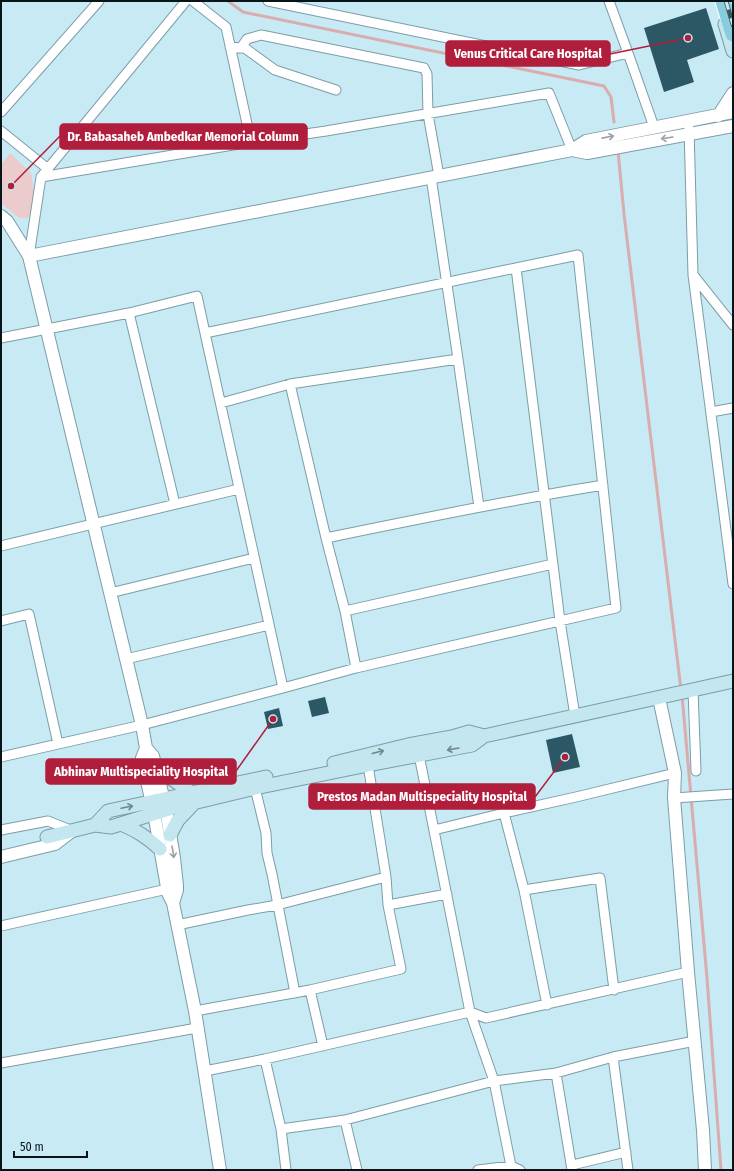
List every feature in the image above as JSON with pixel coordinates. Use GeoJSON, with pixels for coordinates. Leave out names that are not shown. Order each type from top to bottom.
{"type":"FeatureCollection","features":[{"type":"Feature","properties":{"kind":"main road"},"geometry":{"type":"LineString","coordinates":[[719,1],[733,51]]}},
{"type":"Feature","properties":{"kind":"main road"},"geometry":{"type":"LineString","coordinates":[[724,1],[733,34]]}},
{"type":"Feature","properties":{"kind":"main road"},"geometry":{"type":"LineString","coordinates":[[95,825],[108,811],[159,806],[322,766],[418,749],[472,745],[484,736],[733,681]]}},
{"type":"Feature","properties":{"kind":"main road"},"geometry":{"type":"LineString","coordinates":[[170,835],[178,820],[194,798],[256,788],[368,765],[418,749]]}},
{"type":"Feature","properties":{"kind":"main road"},"geometry":{"type":"LineString","coordinates":[[155,767],[194,798]]}},
{"type":"Feature","properties":{"kind":"main road"},"geometry":{"type":"LineString","coordinates":[[47,838],[95,825],[111,827],[121,824],[159,806]]}},
{"type":"Feature","properties":{"kind":"main road"},"geometry":{"type":"LineString","coordinates":[[121,824],[148,837],[160,849]]}},
{"type":"Feature","properties":{"kind":"street"},"geometry":{"type":"LineString","coordinates":[[1,112],[99,1]]}},
{"type":"Feature","properties":{"kind":"street"},"geometry":{"type":"LineString","coordinates":[[29,256],[40,177],[186,1]]}},
{"type":"Feature","properties":{"kind":"street"},"geometry":{"type":"LineString","coordinates":[[193,1],[226,27],[251,142]]}},
{"type":"Feature","properties":{"kind":"street"},"geometry":{"type":"LineString","coordinates":[[268,1],[579,65],[628,53]]}},
{"type":"Feature","properties":{"kind":"street"},"geometry":{"type":"LineString","coordinates":[[609,1],[654,128]]}},
{"type":"Feature","properties":{"kind":"street"},"geometry":{"type":"LineString","coordinates":[[230,47],[241,48],[247,39],[260,35],[424,68],[427,74],[428,114],[447,282],[479,507]]}},
{"type":"Feature","properties":{"kind":"street"},"geometry":{"type":"LineString","coordinates":[[242,46],[275,70],[336,90]]}},
{"type":"Feature","properties":{"kind":"street"},"geometry":{"type":"LineString","coordinates":[[40,177],[549,93],[572,150]]}},
{"type":"Feature","properties":{"kind":"street"},"geometry":{"type":"LineString","coordinates":[[718,116],[733,93]]}},
{"type":"Feature","properties":{"kind":"street"},"geometry":{"type":"LineString","coordinates":[[29,256],[572,150],[586,141],[733,112]]}},
{"type":"Feature","properties":{"kind":"street"},"geometry":{"type":"LineString","coordinates":[[689,121],[688,135],[693,275],[711,412],[730,530],[733,584]]}},
{"type":"Feature","properties":{"kind":"street"},"geometry":{"type":"LineString","coordinates":[[572,150],[587,153],[731,128]]}},
{"type":"Feature","properties":{"kind":"street"},"geometry":{"type":"LineString","coordinates":[[1,131],[48,169]]}},
{"type":"Feature","properties":{"kind":"street"},"geometry":{"type":"LineString","coordinates":[[1,216],[7,221],[29,256],[142,725],[146,748],[153,756],[159,806],[160,849],[172,888]]}},
{"type":"Feature","properties":{"kind":"street"},"geometry":{"type":"LineString","coordinates":[[1,757],[142,725],[356,668],[616,608],[578,255],[205,333]]}},
{"type":"Feature","properties":{"kind":"street"},"geometry":{"type":"LineString","coordinates":[[516,268],[560,621],[575,716]]}},
{"type":"Feature","properties":{"kind":"street"},"geometry":{"type":"LineString","coordinates":[[693,275],[733,325]]}},
{"type":"Feature","properties":{"kind":"street"},"geometry":{"type":"LineString","coordinates":[[1,338],[129,313],[198,296],[283,688]]}},
{"type":"Feature","properties":{"kind":"street"},"geometry":{"type":"LineString","coordinates":[[129,313],[175,504]]}},
{"type":"Feature","properties":{"kind":"street"},"geometry":{"type":"LineString","coordinates":[[221,403],[290,384],[458,358]]}},
{"type":"Feature","properties":{"kind":"street"},"geometry":{"type":"LineString","coordinates":[[290,384],[326,538],[345,611],[356,668]]}},
{"type":"Feature","properties":{"kind":"street"},"geometry":{"type":"LineString","coordinates":[[711,412],[733,408]]}},
{"type":"Feature","properties":{"kind":"street"},"geometry":{"type":"LineString","coordinates":[[326,538],[544,494],[602,485]]}},
{"type":"Feature","properties":{"kind":"street"},"geometry":{"type":"LineString","coordinates":[[1,546],[239,489]]}},
{"type":"Feature","properties":{"kind":"street"},"geometry":{"type":"LineString","coordinates":[[110,592],[254,558]]}},
{"type":"Feature","properties":{"kind":"street"},"geometry":{"type":"LineString","coordinates":[[345,611],[553,564]]}},
{"type":"Feature","properties":{"kind":"street"},"geometry":{"type":"LineString","coordinates":[[1,621],[28,614],[58,744]]}},
{"type":"Feature","properties":{"kind":"street"},"geometry":{"type":"LineString","coordinates":[[126,659],[269,626]]}},
{"type":"Feature","properties":{"kind":"street"},"geometry":{"type":"LineString","coordinates":[[692,690],[696,771]]}},
{"type":"Feature","properties":{"kind":"street"},"geometry":{"type":"LineString","coordinates":[[659,698],[675,773],[688,972],[703,1130],[705,1170]]}},
{"type":"Feature","properties":{"kind":"street"},"geometry":{"type":"LineString","coordinates":[[146,748],[142,758],[170,835],[172,888]]}},
{"type":"Feature","properties":{"kind":"street"},"geometry":{"type":"LineString","coordinates":[[418,749],[470,1012],[494,1081],[510,1166]]}},
{"type":"Feature","properties":{"kind":"street"},"geometry":{"type":"LineString","coordinates":[[195,1011],[310,990],[401,969],[388,905],[386,877],[368,765]]}},
{"type":"Feature","properties":{"kind":"street"},"geometry":{"type":"LineString","coordinates":[[434,830],[675,773]]}},
{"type":"Feature","properties":{"kind":"street"},"geometry":{"type":"LineString","coordinates":[[256,788],[266,833],[267,853],[295,993]]}},
{"type":"Feature","properties":{"kind":"street"},"geometry":{"type":"LineString","coordinates":[[677,797],[733,794]]}},
{"type":"Feature","properties":{"kind":"street"},"geometry":{"type":"LineString","coordinates":[[504,813],[524,890],[548,1005]]}},
{"type":"Feature","properties":{"kind":"street"},"geometry":{"type":"LineString","coordinates":[[1,830],[48,821],[73,831]]}},
{"type":"Feature","properties":{"kind":"street"},"geometry":{"type":"LineString","coordinates":[[1,857],[55,844],[73,831]]}},
{"type":"Feature","properties":{"kind":"street"},"geometry":{"type":"LineString","coordinates":[[178,925],[277,905],[386,877]]}},
{"type":"Feature","properties":{"kind":"street"},"geometry":{"type":"LineString","coordinates":[[524,890],[600,878],[614,990]]}},
{"type":"Feature","properties":{"kind":"street"},"geometry":{"type":"LineString","coordinates":[[1,926],[172,888],[177,890],[173,903],[195,1011],[220,1170]]}},
{"type":"Feature","properties":{"kind":"street"},"geometry":{"type":"LineString","coordinates":[[388,905],[447,894]]}},
{"type":"Feature","properties":{"kind":"street"},"geometry":{"type":"LineString","coordinates":[[205,1071],[265,1059],[470,1012],[486,1018],[688,972]]}},
{"type":"Feature","properties":{"kind":"street"},"geometry":{"type":"LineString","coordinates":[[310,990],[323,1046]]}},
{"type":"Feature","properties":{"kind":"street"},"geometry":{"type":"LineString","coordinates":[[1,1063],[197,1028]]}},
{"type":"Feature","properties":{"kind":"street"},"geometry":{"type":"LineString","coordinates":[[281,1129],[346,1120],[494,1081],[556,1073],[613,1057],[695,1041]]}},
{"type":"Feature","properties":{"kind":"street"},"geometry":{"type":"LineString","coordinates":[[613,1057],[628,1170]]}},
{"type":"Feature","properties":{"kind":"street"},"geometry":{"type":"LineString","coordinates":[[265,1059],[281,1129],[286,1170]]}},
{"type":"Feature","properties":{"kind":"street"},"geometry":{"type":"LineString","coordinates":[[556,1073],[572,1167],[626,1152]]}},
{"type":"Feature","properties":{"kind":"street"},"geometry":{"type":"LineString","coordinates":[[346,1120],[357,1170]]}},
{"type":"Feature","properties":{"kind":"street"},"geometry":{"type":"LineString","coordinates":[[478,1170],[510,1166],[520,1170]]}},
{"type":"Feature","properties":{"kind":"shaded area"},"geometry":{"type":"Polygon","coordinates":[[[10,153],[31,173],[34,191],[33,212],[27,218],[19,218],[1,203],[1,165],[10,153]]]}},
{"type":"Feature","properties":{"kind":"building"},"geometry":{"type":"Polygon","coordinates":[[[706,8],[719,49],[687,60],[694,82],[664,92],[644,28],[706,8]]]}},
{"type":"Feature","properties":{"kind":"building"},"geometry":{"type":"Polygon","coordinates":[[[325,697],[329,713],[312,717],[308,701],[325,697]]]}},
{"type":"Feature","properties":{"kind":"building"},"geometry":{"type":"Polygon","coordinates":[[[279,708],[283,726],[268,729],[264,712],[279,708]]]}},
{"type":"Feature","properties":{"kind":"building"},"geometry":{"type":"Polygon","coordinates":[[[572,734],[580,767],[553,773],[546,740],[572,734]]]}},
{"type":"Feature","properties":{"kind":"waterway"},"geometry":{"type":"LineString","coordinates":[[228,1],[243,12],[604,86],[611,97],[614,122]]}},
{"type":"Feature","properties":{"kind":"waterway"},"geometry":{"type":"LineString","coordinates":[[618,151],[624,214],[681,690]]}},
{"type":"Feature","properties":{"kind":"waterway"},"geometry":{"type":"LineString","coordinates":[[682,695],[707,978],[721,1170]]}},
{"type":"Feature","properties":{"kind":"railway"},"geometry":{"type":"LineString","coordinates":[[726,1],[733,25]]}},
{"type":"Feature","properties":{"kind":"place","name":"Venus Critical Care Hospital"},"geometry":{"type":"Point","coordinates":[688,38]}},
{"type":"Feature","properties":{"kind":"place","name":"Dr. Babasaheb Ambedkar Memorial Column"},"geometry":{"type":"Point","coordinates":[11,186]}},
{"type":"Feature","properties":{"kind":"place","name":"Abhinav Multispeciality Hospital"},"geometry":{"type":"Point","coordinates":[273,719]}},
{"type":"Feature","properties":{"kind":"place","name":"Prestos Madan Multispeciality Hospital"},"geometry":{"type":"Point","coordinates":[565,757]}}]}
